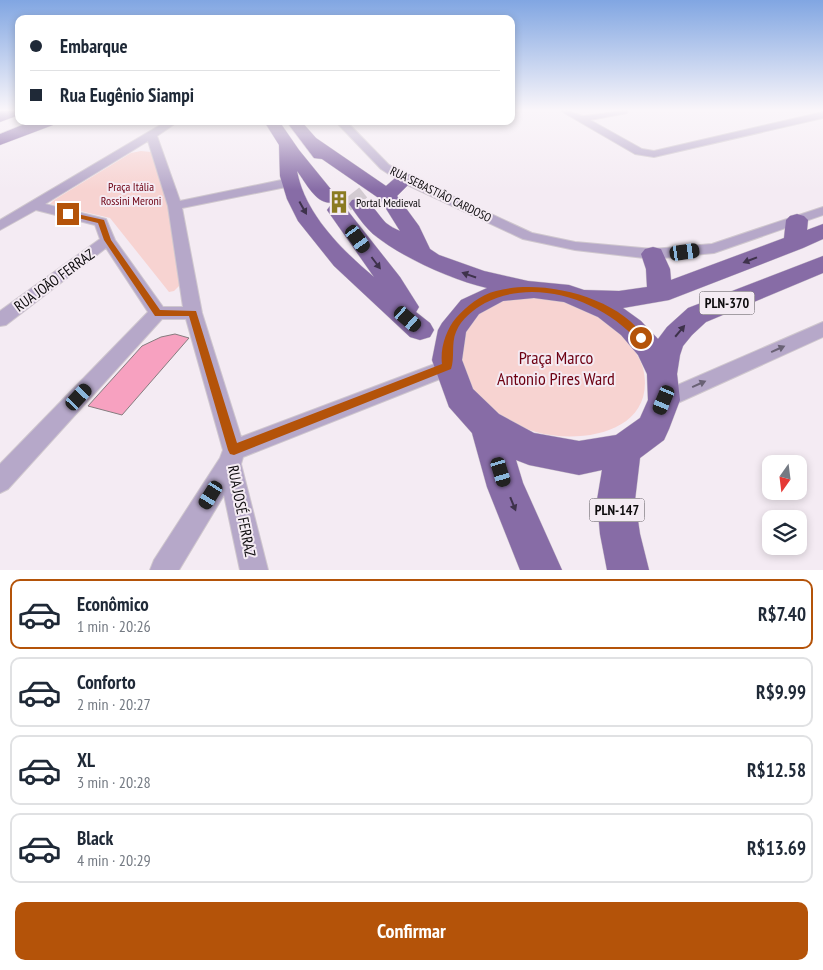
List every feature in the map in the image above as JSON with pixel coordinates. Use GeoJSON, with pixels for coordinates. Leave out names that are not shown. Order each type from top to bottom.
{"type":"FeatureCollection","features":[{"type":"Feature","properties":{"kind":"main road"},"geometry":{"type":"LineString","coordinates":[[282,138],[341,204],[420,330],[447,363]]}},
{"type":"Feature","properties":{"kind":"main road"},"geometry":{"type":"LineString","coordinates":[[307,138],[344,177],[387,195],[408,226],[420,253]]}},
{"type":"Feature","properties":{"kind":"main road"},"geometry":{"type":"LineString","coordinates":[[321,138],[344,177]]}},
{"type":"Feature","properties":{"kind":"main road"},"geometry":{"type":"LineString","coordinates":[[287,145],[288,174],[292,189],[320,238],[359,276],[420,330]]}},
{"type":"Feature","properties":{"kind":"main road"},"geometry":{"type":"LineString","coordinates":[[387,195],[405,179]]}},
{"type":"Feature","properties":{"kind":"main road"},"geometry":{"type":"LineString","coordinates":[[341,204],[431,260],[479,278],[534,289]]}},
{"type":"Feature","properties":{"kind":"main road","name":"PLN-370"},"geometry":{"type":"LineString","coordinates":[[823,231],[796,232],[660,294],[619,300],[581,298],[534,289],[498,293],[470,307],[452,330],[447,363],[460,397],[487,425],[529,449],[578,458],[623,450],[652,429],[663,387],[664,353],[685,324],[697,315],[823,264]]}},
{"type":"Feature","properties":{"kind":"main road"},"geometry":{"type":"LineString","coordinates":[[653,254],[658,269],[660,294]]}},
{"type":"Feature","properties":{"kind":"main road","name":"PLN-370"},"geometry":{"type":"LineString","coordinates":[[581,298],[607,310],[631,328],[650,349],[663,387]]}},
{"type":"Feature","properties":{"kind":"main road"},"geometry":{"type":"LineString","coordinates":[[487,425],[506,487],[541,570]]}},
{"type":"Feature","properties":{"kind":"main road","name":"PLN-147"},"geometry":{"type":"LineString","coordinates":[[623,450],[616,500],[620,534],[628,570]]}},
{"type":"Feature","properties":{"kind":"street"},"geometry":{"type":"LineString","coordinates":[[0,226],[145,138]]}},
{"type":"Feature","properties":{"kind":"street","name":"RUA JOSÉ FERRAZ"},"geometry":{"type":"LineString","coordinates":[[152,138],[175,206],[193,313],[232,457],[254,570]]}},
{"type":"Feature","properties":{"kind":"street","name":"RUA SEBASTIÃO CARDOSO"},"geometry":{"type":"LineString","coordinates":[[356,138],[385,168],[405,179],[528,236],[592,249],[653,254],[714,248],[796,232],[823,211]]}},
{"type":"Feature","properties":{"kind":"street"},"geometry":{"type":"LineString","coordinates":[[614,138],[646,154],[665,153],[727,138]]}},
{"type":"Feature","properties":{"kind":"street"},"geometry":{"type":"LineString","coordinates":[[175,206],[291,182]]}},
{"type":"Feature","properties":{"kind":"street"},"geometry":{"type":"LineString","coordinates":[[35,206],[102,222],[108,240],[158,313]]}},
{"type":"Feature","properties":{"kind":"street","name":"RUA JOÃO FERRAZ"},"geometry":{"type":"LineString","coordinates":[[0,320],[108,240]]}},
{"type":"Feature","properties":{"kind":"street"},"geometry":{"type":"LineString","coordinates":[[0,481],[158,313],[193,313]]}},
{"type":"Feature","properties":{"kind":"street"},"geometry":{"type":"LineString","coordinates":[[663,387],[823,329]]}},
{"type":"Feature","properties":{"kind":"street"},"geometry":{"type":"LineString","coordinates":[[164,570],[232,457],[447,363]]}},
{"type":"Feature","properties":{"kind":"green space","name":"Praça Itália Rossini Meroni"},"geometry":{"type":"Polygon","coordinates":[[[151,152],[153,155],[171,212],[181,284],[174,291],[169,292],[110,218],[50,204],[131,153],[151,152]]]}},
{"type":"Feature","properties":{"kind":"green space","name":"Praça Marco Antonio Pires Ward"},"geometry":{"type":"Polygon","coordinates":[[[552,296],[608,320],[634,349],[641,362],[645,390],[639,407],[628,420],[612,429],[594,434],[574,436],[554,436],[529,430],[508,420],[484,402],[469,384],[462,371],[460,363],[460,337],[483,307],[496,300],[552,296]]]}},
{"type":"Feature","properties":{"kind":"building"},"geometry":{"type":"Polygon","coordinates":[[[175,334],[189,338],[122,415],[88,406],[142,346],[161,337],[175,334]]]}},
{"type":"Feature","properties":{"kind":"tunnel"},"geometry":{"type":"LineString","coordinates":[[351,194],[359,204]]}},
{"type":"Feature","properties":{"kind":"place","name":"Portal Medieval"},"geometry":{"type":"Point","coordinates":[339,202]}},
{"type":"Feature","properties":{"kind":"route"},"geometry":{"type":"LineString","coordinates":[[68,214],[102,222],[108,240],[158,313],[193,313],[234,450],[448,366],[447,360],[452,330],[470,307],[498,293],[534,289],[569,294],[607,310],[641,338]]}}]}
